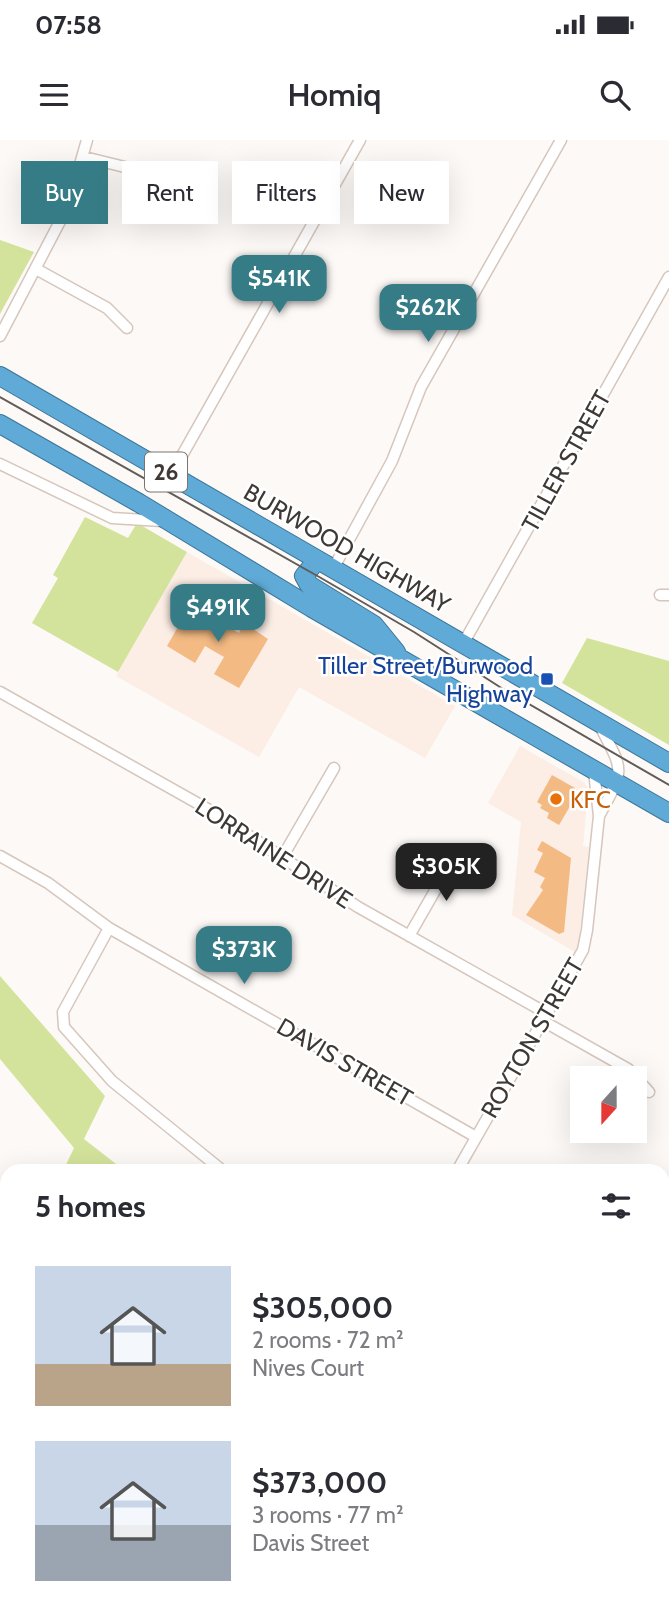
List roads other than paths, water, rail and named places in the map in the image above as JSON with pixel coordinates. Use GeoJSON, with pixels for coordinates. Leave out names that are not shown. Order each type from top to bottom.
{"type":"FeatureCollection","features":[{"type":"Feature","properties":{"kind":"highway","name":"BURWOOD HIGHWAY"},"geometry":{"type":"LineString","coordinates":[[0,376],[669,763]]}},
{"type":"Feature","properties":{"kind":"highway","name":"26"},"geometry":{"type":"LineString","coordinates":[[0,424],[172,523],[295,598],[669,813]]}},
{"type":"Feature","properties":{"kind":"highway"},"geometry":{"type":"LineString","coordinates":[[317,560],[304,576],[309,586],[374,625],[402,660]]}},
{"type":"Feature","properties":{"kind":"street"},"geometry":{"type":"LineString","coordinates":[[0,336],[68,206],[87,140]]}},
{"type":"Feature","properties":{"kind":"street"},"geometry":{"type":"LineString","coordinates":[[171,475],[360,140]]}},
{"type":"Feature","properties":{"kind":"street"},"geometry":{"type":"LineString","coordinates":[[333,569],[392,461],[421,387],[561,140]]}},
{"type":"Feature","properties":{"kind":"street"},"geometry":{"type":"LineString","coordinates":[[84,157],[122,166]]}},
{"type":"Feature","properties":{"kind":"street"},"geometry":{"type":"LineString","coordinates":[[36,269],[107,308],[127,328]]}},
{"type":"Feature","properties":{"kind":"street","name":"TILLER STREET"},"geometry":{"type":"LineString","coordinates":[[463,644],[669,277]]}},
{"type":"Feature","properties":{"kind":"street"},"geometry":{"type":"LineString","coordinates":[[1,468],[112,518],[172,523]]}},
{"type":"Feature","properties":{"kind":"street","name":"LORRAINE DRIVE"},"geometry":{"type":"LineString","coordinates":[[0,692],[213,812],[358,907],[546,1017],[628,1069],[649,1092]]}},
{"type":"Feature","properties":{"kind":"street"},"geometry":{"type":"LineString","coordinates":[[598,723],[618,757],[617,784]]}},
{"type":"Feature","properties":{"kind":"street"},"geometry":{"type":"LineString","coordinates":[[283,856],[334,768]]}},
{"type":"Feature","properties":{"kind":"street","name":"ROYTON STREET"},"geometry":{"type":"LineString","coordinates":[[461,1164],[578,960],[585,941],[599,816],[594,771]]}},
{"type":"Feature","properties":{"kind":"street","name":"ROYTON STREET"},"geometry":{"type":"LineString","coordinates":[[599,816],[617,784]]}},
{"type":"Feature","properties":{"kind":"street"},"geometry":{"type":"LineString","coordinates":[[410,936],[456,854]]}},
{"type":"Feature","properties":{"kind":"street","name":"DAVIS STREET"},"geometry":{"type":"LineString","coordinates":[[0,856],[48,883],[109,928],[476,1137]]}},
{"type":"Feature","properties":{"kind":"street"},"geometry":{"type":"LineString","coordinates":[[109,928],[64,1012],[64,1027],[112,1081],[214,1164]]}},
{"type":"Feature","properties":{"kind":"tram line"},"geometry":{"type":"LineString","coordinates":[[0,397],[321,578],[414,632],[503,689],[669,785]]}},
{"type":"Feature","properties":{"kind":"place","name":"Tiller Street/Burwood Highway"},"geometry":{"type":"Point","coordinates":[547,679]}},
{"type":"Feature","properties":{"kind":"place","name":"KFC"},"geometry":{"type":"Point","coordinates":[556,799]}}]}
